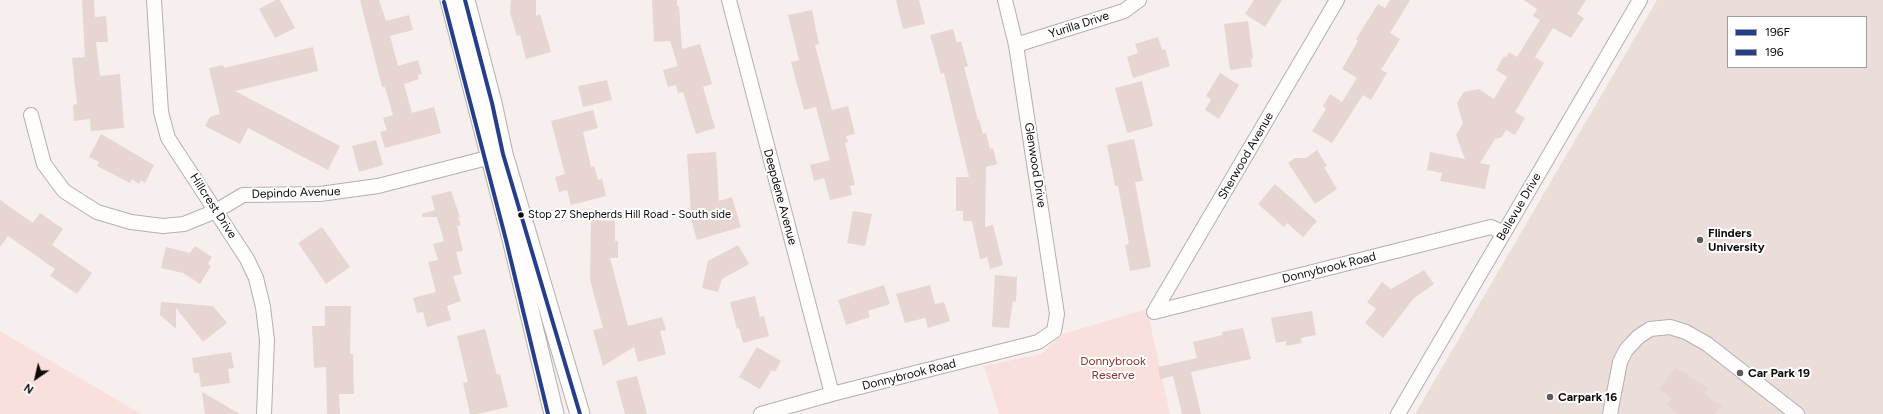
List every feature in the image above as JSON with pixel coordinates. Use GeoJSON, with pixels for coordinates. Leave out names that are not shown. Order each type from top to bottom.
{"type":"FeatureCollection","features":[{"type":"Feature","properties":{"kind":"main road"},"geometry":{"type":"LineString","coordinates":[[450,0],[497,156],[580,414]]}},
{"type":"Feature","properties":{"kind":"main road"},"geometry":{"type":"LineString","coordinates":[[464,0],[492,103],[497,156],[554,414]]}},
{"type":"Feature","properties":{"kind":"street","name":"Hillcrest Drive"},"geometry":{"type":"LineString","coordinates":[[154,0],[161,112],[168,138],[247,259],[256,278],[263,307],[267,340],[264,414]]}},
{"type":"Feature","properties":{"kind":"street","name":"Deepdene Avenue"},"geometry":{"type":"LineString","coordinates":[[729,0],[832,394]]}},
{"type":"Feature","properties":{"kind":"street","name":"Glenwood Drive"},"geometry":{"type":"LineString","coordinates":[[1005,0],[1016,45],[1057,314],[1054,332]]}},
{"type":"Feature","properties":{"kind":"street","name":"Yurilla Drive"},"geometry":{"type":"LineString","coordinates":[[1016,45],[1124,11],[1139,0]]}},
{"type":"Feature","properties":{"kind":"street","name":"Sherwood Avenue"},"geometry":{"type":"LineString","coordinates":[[1154,312],[1337,0]]}},
{"type":"Feature","properties":{"kind":"street","name":"Bellevue Drive"},"geometry":{"type":"LineString","coordinates":[[1398,414],[1640,0]]}},
{"type":"Feature","properties":{"kind":"street","name":"Depindo Avenue"},"geometry":{"type":"LineString","coordinates":[[31,114],[44,164],[64,191],[97,212],[131,222],[163,226],[184,224],[216,211],[243,195],[320,194],[378,186],[497,156]]}},
{"type":"Feature","properties":{"kind":"street","name":"Donnybrook Road"},"geometry":{"type":"LineString","coordinates":[[1154,312],[1491,227],[1504,233]]}},
{"type":"Feature","properties":{"kind":"street"},"geometry":{"type":"LineString","coordinates":[[1610,414],[1620,362],[1626,350],[1638,337],[1650,329],[1670,327],[1686,332],[1707,344],[1797,414]]}},
{"type":"Feature","properties":{"kind":"street","name":"Donnybrook Road"},"geometry":{"type":"LineString","coordinates":[[761,414],[832,394],[1038,342],[1054,332]]}},
{"type":"Feature","properties":{"kind":"shaded area","name":"Flinders University"},"geometry":{"type":"Polygon","coordinates":[[[1657,0],[1883,0],[1883,414],[1415,414],[1657,0]]]}},
{"type":"Feature","properties":{"kind":"green space","name":"Donnybrook Reserve"},"geometry":{"type":"Polygon","coordinates":[[[1147,309],[1170,414],[999,414],[984,366],[1041,354],[1063,334],[1147,309]]]}},
{"type":"Feature","properties":{"kind":"green space"},"geometry":{"type":"Polygon","coordinates":[[[0,331],[68,371],[141,414],[0,414],[0,331]]]}},
{"type":"Feature","properties":{"kind":"building"},"geometry":{"type":"Polygon","coordinates":[[[82,0],[94,0],[95,17],[106,16],[108,42],[96,42],[100,76],[120,74],[124,128],[91,131],[90,119],[74,121],[73,105],[77,104],[72,58],[85,57],[82,0]]]}},
{"type":"Feature","properties":{"kind":"building"},"geometry":{"type":"Polygon","coordinates":[[[276,0],[280,0],[295,28],[275,38],[259,9],[276,0]]]}},
{"type":"Feature","properties":{"kind":"building"},"geometry":{"type":"Polygon","coordinates":[[[360,0],[379,0],[386,21],[409,15],[413,30],[390,36],[398,66],[418,60],[422,74],[418,75],[419,79],[404,84],[412,113],[434,107],[441,133],[385,148],[380,132],[387,130],[383,118],[393,115],[385,87],[382,87],[360,0]]]}},
{"type":"Feature","properties":{"kind":"building"},"geometry":{"type":"Polygon","coordinates":[[[511,0],[536,0],[536,16],[540,14],[551,52],[526,59],[520,35],[517,36],[510,13],[511,0]]]}},
{"type":"Feature","properties":{"kind":"building"},"geometry":{"type":"Polygon","coordinates":[[[652,0],[677,0],[677,6],[679,6],[682,49],[700,44],[712,84],[703,87],[715,128],[696,134],[683,92],[678,93],[676,85],[668,87],[663,70],[678,66],[670,41],[654,42],[652,0]]]}},
{"type":"Feature","properties":{"kind":"building"},"geometry":{"type":"Polygon","coordinates":[[[896,0],[919,0],[925,24],[903,29],[896,0]]]}},
{"type":"Feature","properties":{"kind":"building"},"geometry":{"type":"Polygon","coordinates":[[[1254,0],[1282,0],[1265,27],[1245,14],[1254,0]]]}},
{"type":"Feature","properties":{"kind":"building"},"geometry":{"type":"Polygon","coordinates":[[[1390,0],[1410,0],[1390,33],[1400,39],[1381,70],[1387,73],[1371,100],[1363,95],[1332,143],[1312,131],[1326,109],[1323,106],[1330,94],[1342,102],[1357,78],[1342,69],[1358,41],[1356,39],[1378,4],[1385,8],[1390,0]]]}},
{"type":"Feature","properties":{"kind":"building"},"geometry":{"type":"Polygon","coordinates":[[[1524,0],[1586,0],[1577,14],[1584,18],[1571,38],[1553,28],[1535,57],[1544,63],[1515,112],[1525,118],[1515,135],[1506,130],[1502,137],[1495,139],[1480,163],[1490,165],[1485,189],[1440,181],[1442,173],[1427,170],[1430,152],[1465,159],[1456,135],[1463,123],[1457,103],[1464,92],[1479,89],[1494,99],[1507,77],[1496,70],[1504,56],[1506,58],[1509,52],[1517,57],[1540,20],[1533,16],[1537,9],[1524,0]]]}},
{"type":"Feature","properties":{"kind":"building"},"geometry":{"type":"Polygon","coordinates":[[[812,10],[819,44],[815,45],[832,110],[848,106],[855,134],[846,136],[848,142],[845,143],[855,185],[850,186],[852,195],[830,200],[824,178],[814,181],[810,165],[830,160],[816,107],[804,110],[791,62],[799,60],[788,15],[812,10]]]}},
{"type":"Feature","properties":{"kind":"building"},"geometry":{"type":"Polygon","coordinates":[[[1248,21],[1253,58],[1251,59],[1252,67],[1230,70],[1224,24],[1248,21]]]}},
{"type":"Feature","properties":{"kind":"building"},"geometry":{"type":"Polygon","coordinates":[[[953,29],[957,43],[961,41],[968,66],[964,67],[978,120],[979,119],[983,134],[986,133],[990,149],[993,148],[997,164],[986,167],[985,227],[993,225],[1003,265],[990,269],[987,256],[980,259],[972,221],[963,221],[963,211],[956,211],[956,177],[969,177],[944,73],[941,74],[930,35],[953,29]]]}},
{"type":"Feature","properties":{"kind":"building"},"geometry":{"type":"Polygon","coordinates":[[[1158,37],[1162,50],[1165,49],[1170,66],[1133,78],[1127,57],[1138,53],[1135,44],[1158,37]]]}},
{"type":"Feature","properties":{"kind":"building"},"geometry":{"type":"Polygon","coordinates":[[[313,47],[318,71],[235,91],[340,146],[328,170],[248,128],[240,144],[205,126],[210,117],[220,114],[209,68],[223,65],[224,68],[313,47]]]}},
{"type":"Feature","properties":{"kind":"building"},"geometry":{"type":"Polygon","coordinates":[[[1220,73],[1239,85],[1219,119],[1205,110],[1211,99],[1206,96],[1220,73]]]}},
{"type":"Feature","properties":{"kind":"building"},"geometry":{"type":"Polygon","coordinates":[[[607,80],[612,100],[583,107],[578,86],[607,80]]]}},
{"type":"Feature","properties":{"kind":"building"},"geometry":{"type":"Polygon","coordinates":[[[1142,81],[1153,126],[1127,133],[1115,88],[1142,81]]]}},
{"type":"Feature","properties":{"kind":"building"},"geometry":{"type":"Polygon","coordinates":[[[593,110],[598,128],[583,132],[591,167],[594,166],[598,180],[602,179],[606,196],[571,205],[567,190],[559,192],[555,177],[565,174],[551,121],[593,110]]]}},
{"type":"Feature","properties":{"kind":"building"},"geometry":{"type":"Polygon","coordinates":[[[101,134],[154,165],[145,183],[141,180],[139,184],[132,179],[130,183],[97,166],[99,162],[89,157],[101,134]]]}},
{"type":"Feature","properties":{"kind":"building"},"geometry":{"type":"Polygon","coordinates":[[[1134,139],[1143,181],[1135,182],[1151,267],[1130,271],[1125,245],[1129,244],[1118,186],[1115,186],[1107,145],[1134,139]]]}},
{"type":"Feature","properties":{"kind":"building"},"geometry":{"type":"Polygon","coordinates":[[[376,140],[383,165],[359,172],[352,146],[376,140]]]}},
{"type":"Feature","properties":{"kind":"building"},"geometry":{"type":"Polygon","coordinates":[[[1317,150],[1327,166],[1324,167],[1337,189],[1315,204],[1288,163],[1295,158],[1306,158],[1317,150]]]}},
{"type":"Feature","properties":{"kind":"building"},"geometry":{"type":"Polygon","coordinates":[[[716,152],[719,201],[732,197],[741,227],[697,240],[689,213],[691,213],[687,154],[716,152]]]}},
{"type":"Feature","properties":{"kind":"building"},"geometry":{"type":"Polygon","coordinates":[[[1275,184],[1317,221],[1303,237],[1287,223],[1284,227],[1258,204],[1275,184]]]}},
{"type":"Feature","properties":{"kind":"building"},"geometry":{"type":"Polygon","coordinates":[[[451,191],[460,217],[458,217],[461,225],[457,226],[463,251],[456,252],[462,274],[453,276],[461,301],[447,306],[451,320],[427,327],[423,312],[417,313],[413,298],[436,292],[428,262],[438,260],[433,244],[444,241],[437,217],[422,217],[422,214],[435,210],[431,196],[451,191]]]}},
{"type":"Feature","properties":{"kind":"building"},"geometry":{"type":"Polygon","coordinates":[[[0,200],[33,223],[40,213],[63,229],[52,245],[92,273],[77,294],[50,276],[55,269],[8,236],[0,247],[0,200]]]}},
{"type":"Feature","properties":{"kind":"building"},"geometry":{"type":"Polygon","coordinates":[[[853,211],[872,214],[865,246],[847,243],[853,211]]]}},
{"type":"Feature","properties":{"kind":"building"},"geometry":{"type":"Polygon","coordinates":[[[591,220],[615,221],[615,241],[618,241],[618,258],[610,258],[628,326],[662,317],[666,330],[660,331],[666,354],[638,362],[634,347],[603,366],[593,330],[603,328],[590,280],[591,220]]]}},
{"type":"Feature","properties":{"kind":"building"},"geometry":{"type":"Polygon","coordinates":[[[322,227],[350,267],[326,284],[298,243],[322,227]]]}},
{"type":"Feature","properties":{"kind":"building"},"geometry":{"type":"Polygon","coordinates":[[[738,245],[749,264],[722,279],[718,292],[702,288],[708,261],[738,245]]]}},
{"type":"Feature","properties":{"kind":"building"},"geometry":{"type":"Polygon","coordinates":[[[195,246],[212,257],[208,264],[211,266],[200,284],[183,273],[161,268],[166,247],[190,253],[195,246]]]}},
{"type":"Feature","properties":{"kind":"building"},"geometry":{"type":"Polygon","coordinates":[[[1424,270],[1434,284],[1414,298],[1383,338],[1365,323],[1376,309],[1367,302],[1382,282],[1391,289],[1424,270]]]}},
{"type":"Feature","properties":{"kind":"building"},"geometry":{"type":"Polygon","coordinates":[[[995,275],[1017,277],[1016,302],[1013,301],[1009,328],[992,327],[995,275]]]}},
{"type":"Feature","properties":{"kind":"building"},"geometry":{"type":"Polygon","coordinates":[[[884,285],[890,304],[868,311],[870,317],[846,325],[838,300],[884,285]]]}},
{"type":"Feature","properties":{"kind":"building"},"geometry":{"type":"Polygon","coordinates":[[[930,285],[935,304],[944,302],[950,321],[928,328],[925,318],[905,323],[896,294],[930,285]]]}},
{"type":"Feature","properties":{"kind":"building"},"geometry":{"type":"Polygon","coordinates":[[[755,296],[760,317],[764,316],[769,336],[743,343],[739,328],[737,329],[730,302],[755,296]]]}},
{"type":"Feature","properties":{"kind":"building"},"geometry":{"type":"Polygon","coordinates":[[[161,302],[213,306],[227,323],[203,342],[176,308],[176,329],[160,315],[161,302]]]}},
{"type":"Feature","properties":{"kind":"building"},"geometry":{"type":"Polygon","coordinates":[[[325,306],[351,306],[350,354],[353,354],[354,394],[339,394],[340,414],[327,414],[326,367],[314,368],[312,326],[325,326],[325,306]]]}},
{"type":"Feature","properties":{"kind":"building"},"geometry":{"type":"Polygon","coordinates":[[[1312,311],[1316,335],[1301,338],[1302,343],[1286,346],[1286,341],[1276,343],[1271,318],[1312,311]]]}},
{"type":"Feature","properties":{"kind":"building"},"geometry":{"type":"Polygon","coordinates":[[[1243,328],[1251,359],[1191,372],[1201,414],[1182,414],[1173,376],[1160,379],[1158,367],[1197,358],[1193,342],[1223,335],[1222,332],[1243,328]]]}},
{"type":"Feature","properties":{"kind":"building"},"geometry":{"type":"Polygon","coordinates":[[[485,329],[497,375],[500,374],[508,407],[477,414],[470,414],[463,383],[468,382],[457,336],[485,329]]]}},
{"type":"Feature","properties":{"kind":"building"},"geometry":{"type":"Polygon","coordinates":[[[757,347],[781,361],[775,372],[772,370],[760,389],[739,377],[757,347]]]}},
{"type":"Feature","properties":{"kind":"building"},"geometry":{"type":"Polygon","coordinates":[[[231,352],[234,368],[228,369],[230,383],[201,387],[199,373],[194,373],[192,358],[231,352]]]}},
{"type":"Feature","properties":{"kind":"building"},"geometry":{"type":"Polygon","coordinates":[[[1675,367],[1708,388],[1704,394],[1722,406],[1715,414],[1680,414],[1667,405],[1672,398],[1659,390],[1675,367]]]}},
{"type":"Feature","properties":{"kind":"building"},"geometry":{"type":"Polygon","coordinates":[[[637,376],[647,414],[625,414],[616,381],[637,376]]]}},
{"type":"Feature","properties":{"kind":"building"},"geometry":{"type":"Polygon","coordinates":[[[202,392],[240,414],[205,414],[202,392]]]}},
{"type":"Feature","properties":{"kind":"transit line","name":"196F"},"geometry":{"type":"LineString","coordinates":[[465,0],[492,103],[503,154],[580,414]]}},
{"type":"Feature","properties":{"kind":"transit line","name":"196"},"geometry":{"type":"LineString","coordinates":[[444,2],[506,240],[548,414]]}},
{"type":"Feature","properties":{"kind":"place","name":"Stop 27 Shepherds Hill Road - South side"},"geometry":{"type":"Point","coordinates":[521,215]}},
{"type":"Feature","properties":{"kind":"place","name":"Flinders University"},"geometry":{"type":"Point","coordinates":[1700,240]}},
{"type":"Feature","properties":{"kind":"place","name":"Car Park 19"},"geometry":{"type":"Point","coordinates":[1740,373]}},
{"type":"Feature","properties":{"kind":"place","name":"Carpark 16"},"geometry":{"type":"Point","coordinates":[1550,397]}}]}
